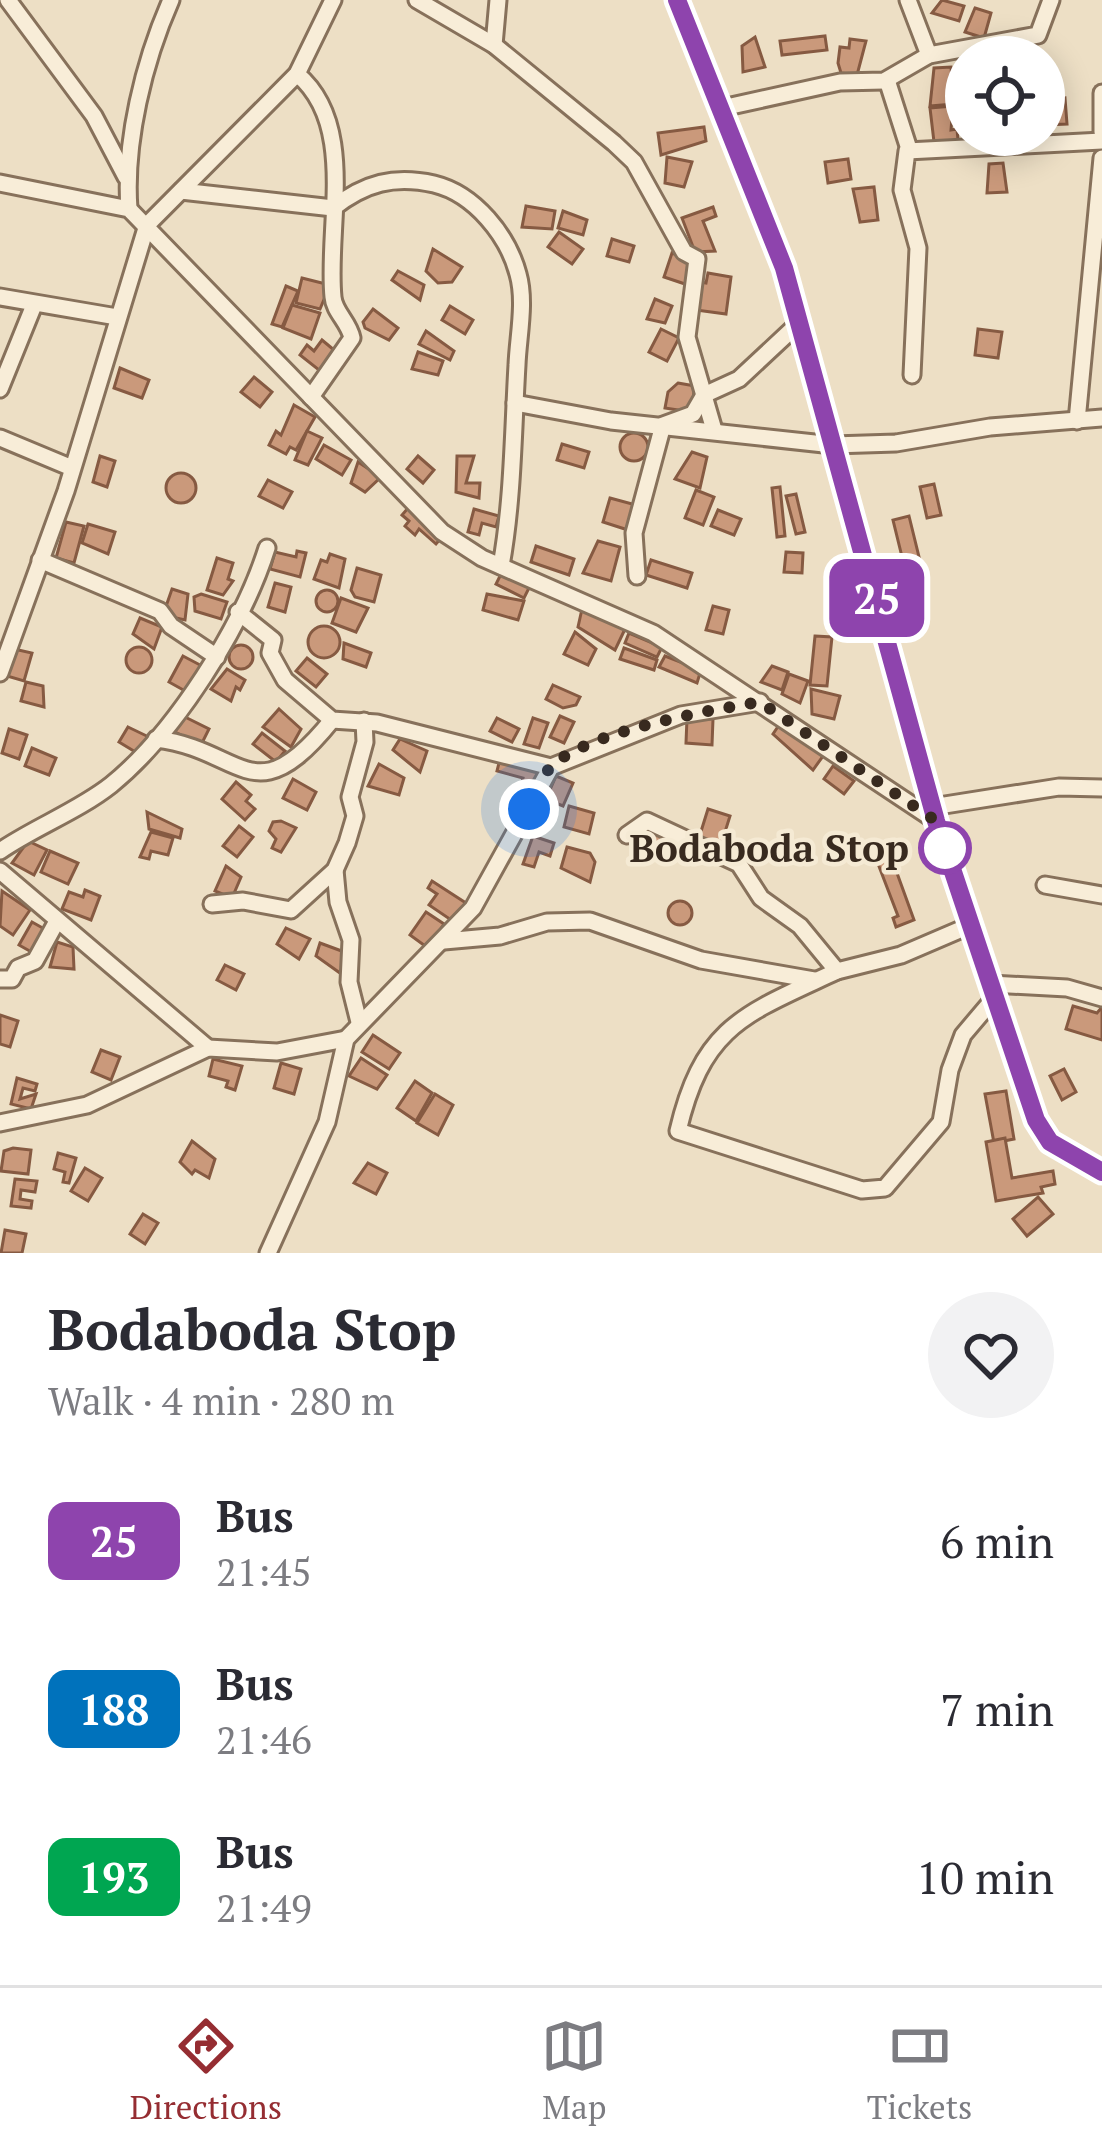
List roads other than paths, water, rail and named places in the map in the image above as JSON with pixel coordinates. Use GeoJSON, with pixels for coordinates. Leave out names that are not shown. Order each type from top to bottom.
{"type":"FeatureCollection","features":[{"type":"Feature","properties":{"kind":"street"},"geometry":{"type":"LineString","coordinates":[[8,0],[94,116],[127,178]]}},
{"type":"Feature","properties":{"kind":"street"},"geometry":{"type":"LineString","coordinates":[[129,209],[127,178],[149,65],[171,0]]}},
{"type":"Feature","properties":{"kind":"street"},"geometry":{"type":"LineString","coordinates":[[0,673],[72,468],[147,225],[297,74],[332,0]]}},
{"type":"Feature","properties":{"kind":"street"},"geometry":{"type":"LineString","coordinates":[[417,0],[494,45],[634,162],[684,252],[697,259],[687,337],[714,430]]}},
{"type":"Feature","properties":{"kind":"street"},"geometry":{"type":"LineString","coordinates":[[494,45],[498,0]]}},
{"type":"Feature","properties":{"kind":"street"},"geometry":{"type":"LineString","coordinates":[[677,0],[722,107],[800,323],[934,814],[1036,1120],[1050,1142],[1102,1172]]}},
{"type":"Feature","properties":{"kind":"street"},"geometry":{"type":"LineString","coordinates":[[908,0],[929,55]]}},
{"type":"Feature","properties":{"kind":"street"},"geometry":{"type":"LineString","coordinates":[[722,107],[840,82],[887,80],[929,55],[1038,35],[1051,0]]}},
{"type":"Feature","properties":{"kind":"street"},"geometry":{"type":"LineString","coordinates":[[297,74],[325,109],[333,150],[333,304],[352,338],[311,397]]}},
{"type":"Feature","properties":{"kind":"street"},"geometry":{"type":"LineString","coordinates":[[887,80],[909,149],[902,190],[918,248],[913,375]]}},
{"type":"Feature","properties":{"kind":"street"},"geometry":{"type":"LineString","coordinates":[[909,149],[1102,136],[1102,92]]}},
{"type":"Feature","properties":{"kind":"street"},"geometry":{"type":"LineString","coordinates":[[1077,421],[1102,158]]}},
{"type":"Feature","properties":{"kind":"street"},"geometry":{"type":"LineString","coordinates":[[181,191],[333,208],[363,186],[407,180],[442,186],[480,212],[506,244],[520,282],[501,566]]}},
{"type":"Feature","properties":{"kind":"street"},"geometry":{"type":"LineString","coordinates":[[0,183],[129,209],[442,532],[501,566],[653,633],[934,814],[1059,787],[1102,788]]}},
{"type":"Feature","properties":{"kind":"street"},"geometry":{"type":"LineString","coordinates":[[0,297],[117,316]]}},
{"type":"Feature","properties":{"kind":"street"},"geometry":{"type":"LineString","coordinates":[[0,389],[34,305]]}},
{"type":"Feature","properties":{"kind":"street"},"geometry":{"type":"LineString","coordinates":[[663,425],[693,414],[704,395],[739,380],[760,354],[800,323]]}},
{"type":"Feature","properties":{"kind":"street"},"geometry":{"type":"LineString","coordinates":[[515,403],[832,445],[896,443],[1102,418]]}},
{"type":"Feature","properties":{"kind":"street"},"geometry":{"type":"LineString","coordinates":[[637,576],[634,533],[663,425]]}},
{"type":"Feature","properties":{"kind":"street"},"geometry":{"type":"LineString","coordinates":[[0,438],[72,468]]}},
{"type":"Feature","properties":{"kind":"street"},"geometry":{"type":"LineString","coordinates":[[0,850],[106,789],[156,739],[218,657],[267,548]]}},
{"type":"Feature","properties":{"kind":"street"},"geometry":{"type":"LineString","coordinates":[[40,560],[160,611],[171,626],[218,657]]}},
{"type":"Feature","properties":{"kind":"street"},"geometry":{"type":"LineString","coordinates":[[0,609],[17,616]]}},
{"type":"Feature","properties":{"kind":"street"},"geometry":{"type":"LineString","coordinates":[[238,612],[273,640],[270,653],[285,680],[332,721],[364,721],[551,767],[681,715],[760,702]]}},
{"type":"Feature","properties":{"kind":"street"},"geometry":{"type":"LineString","coordinates":[[156,739],[239,771],[266,772],[294,761],[332,721]]}},
{"type":"Feature","properties":{"kind":"street"},"geometry":{"type":"LineString","coordinates":[[212,904],[243,902],[291,910],[334,870],[353,824],[350,797],[365,742],[364,721]]}},
{"type":"Feature","properties":{"kind":"street"},"geometry":{"type":"LineString","coordinates":[[268,1253],[327,1122],[346,1039],[444,941],[506,857],[551,767]]}},
{"type":"Feature","properties":{"kind":"street"},"geometry":{"type":"LineString","coordinates":[[627,835],[647,821],[739,864],[761,898],[800,926],[836,971]]}},
{"type":"Feature","properties":{"kind":"street"},"geometry":{"type":"LineString","coordinates":[[334,870],[338,902],[351,940],[349,982],[359,1022]]}},
{"type":"Feature","properties":{"kind":"street"},"geometry":{"type":"LineString","coordinates":[[1,874],[208,1048]]}},
{"type":"Feature","properties":{"kind":"street"},"geometry":{"type":"LineString","coordinates":[[1045,885],[1102,895]]}},
{"type":"Feature","properties":{"kind":"street"},"geometry":{"type":"LineString","coordinates":[[0,979],[12,979],[18,968],[35,961],[57,921]]}},
{"type":"Feature","properties":{"kind":"street"},"geometry":{"type":"LineString","coordinates":[[444,941],[485,938],[547,922],[590,921],[700,959],[817,980]]}},
{"type":"Feature","properties":{"kind":"street"},"geometry":{"type":"LineString","coordinates":[[971,925],[901,955],[836,971],[723,1031],[689,1084],[678,1131],[862,1190],[885,1188],[941,1122],[950,1070],[964,1035],[993,990]]}},
{"type":"Feature","properties":{"kind":"street"},"geometry":{"type":"LineString","coordinates":[[993,990],[1067,988],[1102,998]]}},
{"type":"Feature","properties":{"kind":"street"},"geometry":{"type":"LineString","coordinates":[[0,1123],[87,1105],[208,1048],[277,1052],[346,1039]]}},
{"type":"Feature","properties":{"kind":"place","name":"Bodaboda Stop"},"geometry":{"type":"Point","coordinates":[945,848]}}]}
